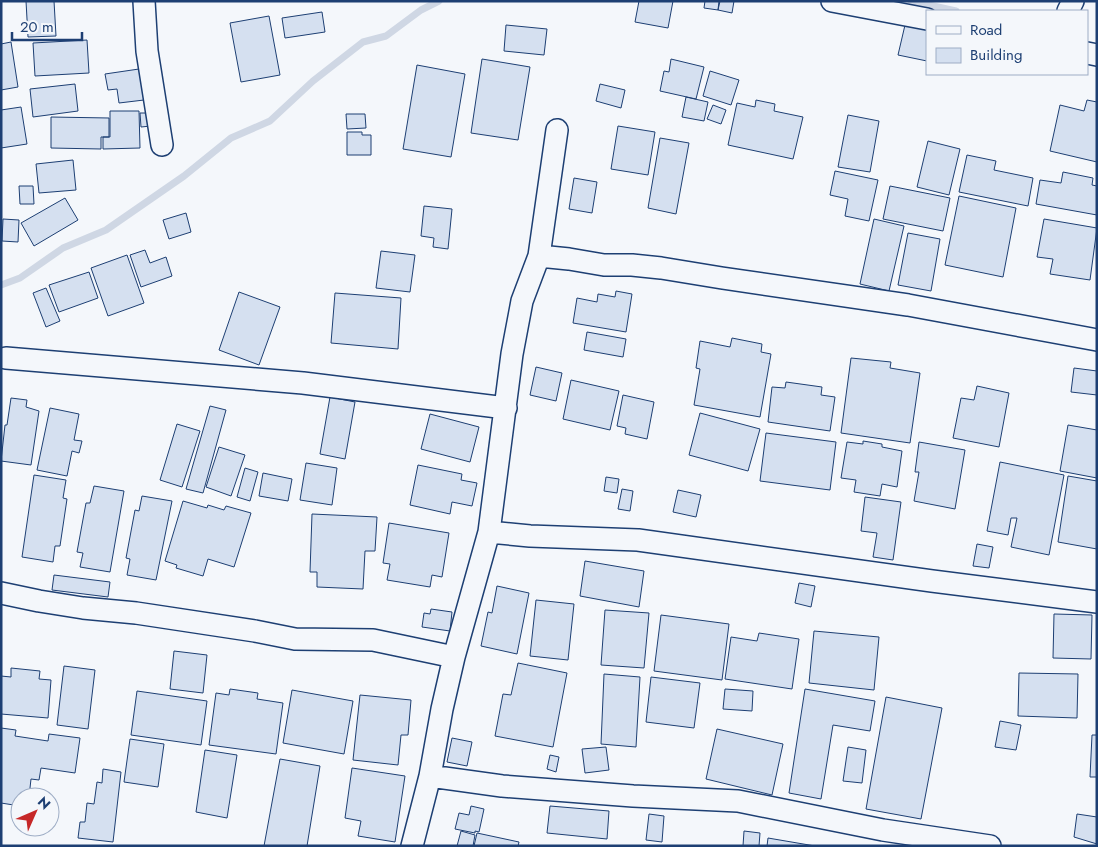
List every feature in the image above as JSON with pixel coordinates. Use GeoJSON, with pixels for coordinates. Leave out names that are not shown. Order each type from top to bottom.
{"type":"FeatureCollection","features":[{"type":"Feature","properties":{"kind":"street"},"geometry":{"type":"LineString","coordinates":[[144,1],[147,51],[162,145]]}},
{"type":"Feature","properties":{"kind":"street"},"geometry":{"type":"LineString","coordinates":[[832,1],[926,20]]}},
{"type":"Feature","properties":{"kind":"street"},"geometry":{"type":"LineString","coordinates":[[412,846],[430,776],[442,708],[454,657],[489,532],[512,354],[522,301],[539,256],[558,130]]}},
{"type":"Feature","properties":{"kind":"street"},"geometry":{"type":"LineString","coordinates":[[539,256],[604,265],[661,268],[908,304],[1097,340]]}},
{"type":"Feature","properties":{"kind":"street"},"geometry":{"type":"LineString","coordinates":[[6,358],[302,383],[506,408]]}},
{"type":"Feature","properties":{"kind":"street"},"geometry":{"type":"LineString","coordinates":[[489,532],[530,536],[638,540],[1097,602]]}},
{"type":"Feature","properties":{"kind":"street"},"geometry":{"type":"LineString","coordinates":[[1,593],[83,608],[136,613],[295,639],[373,640],[454,657]]}},
{"type":"Feature","properties":{"kind":"street"},"geometry":{"type":"LineString","coordinates":[[430,776],[502,786],[633,796],[738,800],[883,830],[990,846]]}},
{"type":"Feature","properties":{"kind":"building"},"geometry":{"type":"Polygon","coordinates":[[[26,1],[54,1],[56,36],[28,37],[26,1]]]}},
{"type":"Feature","properties":{"kind":"building"},"geometry":{"type":"Polygon","coordinates":[[[639,1],[673,1],[668,28],[635,22],[639,1]]]}},
{"type":"Feature","properties":{"kind":"building"},"geometry":{"type":"Polygon","coordinates":[[[705,1],[719,1],[718,10],[704,8],[705,1]]]}},
{"type":"Feature","properties":{"kind":"building"},"geometry":{"type":"Polygon","coordinates":[[[720,1],[734,1],[732,13],[718,10],[720,1]]]}},
{"type":"Feature","properties":{"kind":"building"},"geometry":{"type":"Polygon","coordinates":[[[322,12],[325,32],[285,38],[282,18],[322,12]]]}},
{"type":"Feature","properties":{"kind":"building"},"geometry":{"type":"Polygon","coordinates":[[[269,16],[280,75],[241,82],[230,23],[269,16]]]}},
{"type":"Feature","properties":{"kind":"building"},"geometry":{"type":"Polygon","coordinates":[[[506,25],[547,29],[544,55],[504,51],[506,25]]]}},
{"type":"Feature","properties":{"kind":"building"},"geometry":{"type":"Polygon","coordinates":[[[905,25],[926,30],[926,61],[898,55],[905,25]]]}},
{"type":"Feature","properties":{"kind":"building"},"geometry":{"type":"Polygon","coordinates":[[[87,40],[89,73],[35,76],[33,43],[87,40]]]}},
{"type":"Feature","properties":{"kind":"building"},"geometry":{"type":"Polygon","coordinates":[[[11,42],[18,87],[1,90],[1,44],[11,42]]]}},
{"type":"Feature","properties":{"kind":"building"},"geometry":{"type":"Polygon","coordinates":[[[482,59],[530,67],[518,140],[471,133],[482,59]]]}},
{"type":"Feature","properties":{"kind":"building"},"geometry":{"type":"Polygon","coordinates":[[[671,59],[704,67],[696,99],[660,91],[664,71],[669,72],[671,59]]]}},
{"type":"Feature","properties":{"kind":"building"},"geometry":{"type":"Polygon","coordinates":[[[417,65],[465,74],[451,157],[403,149],[417,65]]]}},
{"type":"Feature","properties":{"kind":"building"},"geometry":{"type":"Polygon","coordinates":[[[139,69],[144,100],[119,103],[117,89],[108,90],[105,74],[139,69]]]}},
{"type":"Feature","properties":{"kind":"building"},"geometry":{"type":"Polygon","coordinates":[[[710,71],[739,80],[731,105],[703,96],[710,71]]]}},
{"type":"Feature","properties":{"kind":"building"},"geometry":{"type":"Polygon","coordinates":[[[75,84],[78,111],[33,117],[30,89],[75,84]]]}},
{"type":"Feature","properties":{"kind":"building"},"geometry":{"type":"Polygon","coordinates":[[[600,84],[625,90],[621,108],[596,101],[600,84]]]}},
{"type":"Feature","properties":{"kind":"building"},"geometry":{"type":"Polygon","coordinates":[[[686,97],[708,102],[704,121],[682,117],[686,97]]]}},
{"type":"Feature","properties":{"kind":"building"},"geometry":{"type":"Polygon","coordinates":[[[756,100],[775,104],[774,111],[803,117],[793,159],[728,145],[737,103],[755,107],[756,100]]]}},
{"type":"Feature","properties":{"kind":"building"},"geometry":{"type":"Polygon","coordinates":[[[1087,100],[1097,102],[1097,162],[1050,151],[1060,105],[1084,111],[1087,100]]]}},
{"type":"Feature","properties":{"kind":"building"},"geometry":{"type":"Polygon","coordinates":[[[713,105],[726,110],[721,124],[707,119],[713,105]]]}},
{"type":"Feature","properties":{"kind":"building"},"geometry":{"type":"Polygon","coordinates":[[[21,107],[27,144],[1,148],[1,110],[21,107]]]}},
{"type":"Feature","properties":{"kind":"building"},"geometry":{"type":"Polygon","coordinates":[[[110,111],[139,111],[140,148],[103,149],[103,137],[110,137],[110,111]]]}},
{"type":"Feature","properties":{"kind":"building"},"geometry":{"type":"Polygon","coordinates":[[[140,113],[151,113],[151,126],[141,127],[140,113]]]}},
{"type":"Feature","properties":{"kind":"building"},"geometry":{"type":"Polygon","coordinates":[[[346,114],[365,114],[366,128],[347,129],[346,114]]]}},
{"type":"Feature","properties":{"kind":"building"},"geometry":{"type":"Polygon","coordinates":[[[848,115],[879,121],[870,172],[838,167],[848,115]]]}},
{"type":"Feature","properties":{"kind":"building"},"geometry":{"type":"Polygon","coordinates":[[[51,117],[109,118],[109,137],[101,137],[101,149],[51,148],[51,117]]]}},
{"type":"Feature","properties":{"kind":"building"},"geometry":{"type":"Polygon","coordinates":[[[618,126],[655,132],[648,175],[611,169],[618,126]]]}},
{"type":"Feature","properties":{"kind":"building"},"geometry":{"type":"Polygon","coordinates":[[[347,132],[362,132],[362,135],[371,135],[371,155],[347,155],[347,132]]]}},
{"type":"Feature","properties":{"kind":"building"},"geometry":{"type":"Polygon","coordinates":[[[660,138],[689,143],[676,214],[648,208],[660,138]]]}},
{"type":"Feature","properties":{"kind":"building"},"geometry":{"type":"Polygon","coordinates":[[[928,141],[960,149],[949,195],[917,187],[928,141]]]}},
{"type":"Feature","properties":{"kind":"building"},"geometry":{"type":"Polygon","coordinates":[[[967,155],[996,161],[994,170],[1033,178],[1028,206],[959,192],[967,155]]]}},
{"type":"Feature","properties":{"kind":"building"},"geometry":{"type":"Polygon","coordinates":[[[73,160],[76,190],[39,193],[36,164],[73,160]]]}},
{"type":"Feature","properties":{"kind":"building"},"geometry":{"type":"Polygon","coordinates":[[[835,171],[878,180],[869,221],[845,216],[848,199],[830,195],[835,171]]]}},
{"type":"Feature","properties":{"kind":"building"},"geometry":{"type":"Polygon","coordinates":[[[1063,172],[1093,178],[1092,185],[1097,186],[1097,215],[1036,204],[1040,180],[1061,183],[1063,172]]]}},
{"type":"Feature","properties":{"kind":"building"},"geometry":{"type":"Polygon","coordinates":[[[574,178],[597,182],[592,213],[569,209],[574,178]]]}},
{"type":"Feature","properties":{"kind":"building"},"geometry":{"type":"Polygon","coordinates":[[[19,186],[33,186],[34,204],[20,204],[19,186]]]}},
{"type":"Feature","properties":{"kind":"building"},"geometry":{"type":"Polygon","coordinates":[[[890,186],[950,198],[943,231],[883,219],[890,186]]]}},
{"type":"Feature","properties":{"kind":"building"},"geometry":{"type":"Polygon","coordinates":[[[959,196],[1016,208],[1003,277],[945,265],[959,196]]]}},
{"type":"Feature","properties":{"kind":"building"},"geometry":{"type":"Polygon","coordinates":[[[65,198],[78,220],[34,246],[21,223],[65,198]]]}},
{"type":"Feature","properties":{"kind":"building"},"geometry":{"type":"Polygon","coordinates":[[[424,206],[452,209],[448,249],[433,247],[434,238],[421,236],[424,206]]]}},
{"type":"Feature","properties":{"kind":"building"},"geometry":{"type":"Polygon","coordinates":[[[186,213],[191,232],[169,239],[163,220],[186,213]]]}},
{"type":"Feature","properties":{"kind":"building"},"geometry":{"type":"Polygon","coordinates":[[[3,219],[19,220],[18,242],[2,241],[3,219]]]}},
{"type":"Feature","properties":{"kind":"building"},"geometry":{"type":"Polygon","coordinates":[[[874,219],[904,226],[889,291],[860,284],[874,219]]]}},
{"type":"Feature","properties":{"kind":"building"},"geometry":{"type":"Polygon","coordinates":[[[1044,219],[1097,228],[1090,280],[1050,274],[1053,259],[1037,257],[1044,219]]]}},
{"type":"Feature","properties":{"kind":"building"},"geometry":{"type":"Polygon","coordinates":[[[908,233],[940,239],[931,291],[898,285],[908,233]]]}},
{"type":"Feature","properties":{"kind":"building"},"geometry":{"type":"Polygon","coordinates":[[[145,250],[150,263],[166,257],[172,276],[141,287],[130,255],[145,250]]]}},
{"type":"Feature","properties":{"kind":"building"},"geometry":{"type":"Polygon","coordinates":[[[381,251],[415,255],[410,292],[376,288],[381,251]]]}},
{"type":"Feature","properties":{"kind":"building"},"geometry":{"type":"Polygon","coordinates":[[[127,255],[144,303],[108,316],[91,268],[127,255]]]}},
{"type":"Feature","properties":{"kind":"building"},"geometry":{"type":"Polygon","coordinates":[[[89,272],[98,298],[59,312],[49,285],[89,272]]]}},
{"type":"Feature","properties":{"kind":"building"},"geometry":{"type":"Polygon","coordinates":[[[46,288],[60,321],[46,327],[33,293],[46,288]]]}},
{"type":"Feature","properties":{"kind":"building"},"geometry":{"type":"Polygon","coordinates":[[[616,291],[632,294],[626,332],[573,323],[577,298],[597,302],[598,294],[615,297],[616,291]]]}},
{"type":"Feature","properties":{"kind":"building"},"geometry":{"type":"Polygon","coordinates":[[[239,292],[280,307],[259,365],[219,350],[239,292]]]}},
{"type":"Feature","properties":{"kind":"building"},"geometry":{"type":"Polygon","coordinates":[[[335,293],[401,298],[398,349],[331,343],[335,293]]]}},
{"type":"Feature","properties":{"kind":"building"},"geometry":{"type":"Polygon","coordinates":[[[587,332],[626,339],[623,357],[584,350],[587,332]]]}},
{"type":"Feature","properties":{"kind":"building"},"geometry":{"type":"Polygon","coordinates":[[[732,338],[762,344],[761,352],[771,354],[760,417],[694,405],[700,369],[696,368],[700,341],[730,347],[732,338]]]}},
{"type":"Feature","properties":{"kind":"building"},"geometry":{"type":"Polygon","coordinates":[[[851,358],[891,362],[890,368],[920,373],[910,443],[841,433],[851,358]]]}},
{"type":"Feature","properties":{"kind":"building"},"geometry":{"type":"Polygon","coordinates":[[[536,367],[562,373],[556,401],[530,395],[536,367]]]}},
{"type":"Feature","properties":{"kind":"building"},"geometry":{"type":"Polygon","coordinates":[[[1074,368],[1097,371],[1097,395],[1071,392],[1074,368]]]}},
{"type":"Feature","properties":{"kind":"building"},"geometry":{"type":"Polygon","coordinates":[[[571,380],[619,391],[610,430],[563,419],[571,380]]]}},
{"type":"Feature","properties":{"kind":"building"},"geometry":{"type":"Polygon","coordinates":[[[786,382],[822,387],[821,395],[835,397],[830,431],[768,422],[772,387],[785,388],[786,382]]]}},
{"type":"Feature","properties":{"kind":"building"},"geometry":{"type":"Polygon","coordinates":[[[977,386],[1009,393],[999,447],[953,438],[961,398],[974,400],[977,386]]]}},
{"type":"Feature","properties":{"kind":"building"},"geometry":{"type":"Polygon","coordinates":[[[623,395],[654,402],[647,439],[625,434],[626,428],[617,426],[623,395]]]}},
{"type":"Feature","properties":{"kind":"building"},"geometry":{"type":"Polygon","coordinates":[[[330,397],[355,402],[345,459],[320,454],[330,397]]]}},
{"type":"Feature","properties":{"kind":"building"},"geometry":{"type":"Polygon","coordinates":[[[11,398],[27,400],[26,407],[39,411],[31,465],[1,461],[5,425],[7,425],[11,398]]]}},
{"type":"Feature","properties":{"kind":"building"},"geometry":{"type":"Polygon","coordinates":[[[210,406],[226,410],[203,493],[186,489],[210,406]]]}},
{"type":"Feature","properties":{"kind":"building"},"geometry":{"type":"Polygon","coordinates":[[[50,408],[79,414],[74,440],[82,441],[79,453],[72,451],[67,476],[37,470],[50,408]]]}},
{"type":"Feature","properties":{"kind":"building"},"geometry":{"type":"Polygon","coordinates":[[[700,413],[760,429],[748,471],[689,455],[700,413]]]}},
{"type":"Feature","properties":{"kind":"building"},"geometry":{"type":"Polygon","coordinates":[[[430,414],[479,427],[470,462],[421,449],[430,414]]]}},
{"type":"Feature","properties":{"kind":"building"},"geometry":{"type":"Polygon","coordinates":[[[177,424],[200,431],[182,487],[160,480],[177,424]]]}},
{"type":"Feature","properties":{"kind":"building"},"geometry":{"type":"Polygon","coordinates":[[[1068,425],[1097,430],[1097,478],[1060,471],[1068,425]]]}},
{"type":"Feature","properties":{"kind":"building"},"geometry":{"type":"Polygon","coordinates":[[[766,433],[836,442],[830,490],[760,481],[766,433]]]}},
{"type":"Feature","properties":{"kind":"building"},"geometry":{"type":"Polygon","coordinates":[[[863,441],[882,444],[882,447],[902,451],[897,487],[882,484],[880,496],[854,492],[856,480],[841,478],[847,442],[863,444],[863,441]]]}},
{"type":"Feature","properties":{"kind":"building"},"geometry":{"type":"Polygon","coordinates":[[[919,442],[965,450],[955,509],[914,501],[919,472],[915,472],[919,442]]]}},
{"type":"Feature","properties":{"kind":"building"},"geometry":{"type":"Polygon","coordinates":[[[219,447],[245,455],[231,496],[206,487],[219,447]]]}},
{"type":"Feature","properties":{"kind":"building"},"geometry":{"type":"Polygon","coordinates":[[[1000,462],[1064,475],[1049,555],[1011,547],[1017,518],[1011,518],[1008,535],[987,531],[1000,462]]]}},
{"type":"Feature","properties":{"kind":"building"},"geometry":{"type":"Polygon","coordinates":[[[306,463],[337,468],[332,505],[300,500],[306,463]]]}},
{"type":"Feature","properties":{"kind":"building"},"geometry":{"type":"Polygon","coordinates":[[[418,465],[462,474],[461,480],[477,483],[472,506],[452,502],[450,514],[410,505],[418,465]]]}},
{"type":"Feature","properties":{"kind":"building"},"geometry":{"type":"Polygon","coordinates":[[[245,468],[258,472],[250,501],[237,497],[245,468]]]}},
{"type":"Feature","properties":{"kind":"building"},"geometry":{"type":"Polygon","coordinates":[[[263,473],[292,479],[288,501],[259,496],[263,473]]]}},
{"type":"Feature","properties":{"kind":"building"},"geometry":{"type":"Polygon","coordinates":[[[34,475],[66,480],[63,498],[67,499],[60,546],[55,546],[53,562],[22,557],[34,475]]]}},
{"type":"Feature","properties":{"kind":"building"},"geometry":{"type":"Polygon","coordinates":[[[1068,476],[1097,481],[1097,549],[1058,542],[1068,476]]]}},
{"type":"Feature","properties":{"kind":"building"},"geometry":{"type":"Polygon","coordinates":[[[606,477],[619,479],[617,493],[604,491],[606,477]]]}},
{"type":"Feature","properties":{"kind":"building"},"geometry":{"type":"Polygon","coordinates":[[[94,486],[124,491],[110,572],[80,567],[83,553],[77,552],[86,503],[90,503],[94,486]]]}},
{"type":"Feature","properties":{"kind":"building"},"geometry":{"type":"Polygon","coordinates":[[[622,489],[633,491],[630,511],[618,509],[622,489]]]}},
{"type":"Feature","properties":{"kind":"building"},"geometry":{"type":"Polygon","coordinates":[[[678,490],[701,495],[696,517],[673,512],[678,490]]]}},
{"type":"Feature","properties":{"kind":"building"},"geometry":{"type":"Polygon","coordinates":[[[142,496],[172,501],[156,580],[127,575],[130,559],[126,558],[135,510],[139,511],[142,496]]]}},
{"type":"Feature","properties":{"kind":"building"},"geometry":{"type":"Polygon","coordinates":[[[865,497],[901,502],[893,560],[873,557],[877,533],[861,531],[865,497]]]}},
{"type":"Feature","properties":{"kind":"building"},"geometry":{"type":"Polygon","coordinates":[[[183,501],[207,508],[208,505],[224,510],[226,506],[251,513],[234,567],[208,559],[203,576],[176,568],[177,565],[165,561],[183,501]]]}},
{"type":"Feature","properties":{"kind":"building"},"geometry":{"type":"Polygon","coordinates":[[[312,514],[377,517],[375,551],[365,551],[363,589],[317,587],[317,572],[310,572],[312,514]]]}},
{"type":"Feature","properties":{"kind":"building"},"geometry":{"type":"Polygon","coordinates":[[[389,523],[449,533],[442,577],[432,575],[430,587],[387,580],[390,564],[383,563],[389,523]]]}},
{"type":"Feature","properties":{"kind":"building"},"geometry":{"type":"Polygon","coordinates":[[[977,544],[993,547],[989,568],[973,566],[977,544]]]}},
{"type":"Feature","properties":{"kind":"building"},"geometry":{"type":"Polygon","coordinates":[[[585,561],[644,571],[639,607],[580,596],[585,561]]]}},
{"type":"Feature","properties":{"kind":"building"},"geometry":{"type":"Polygon","coordinates":[[[54,575],[110,582],[108,597],[52,590],[54,575]]]}},
{"type":"Feature","properties":{"kind":"building"},"geometry":{"type":"Polygon","coordinates":[[[799,583],[815,586],[811,607],[795,603],[799,583]]]}},
{"type":"Feature","properties":{"kind":"building"},"geometry":{"type":"Polygon","coordinates":[[[497,586],[529,593],[517,654],[481,646],[488,612],[492,613],[497,586]]]}},
{"type":"Feature","properties":{"kind":"building"},"geometry":{"type":"Polygon","coordinates":[[[536,600],[574,604],[568,660],[530,656],[536,600]]]}},
{"type":"Feature","properties":{"kind":"building"},"geometry":{"type":"Polygon","coordinates":[[[431,609],[452,612],[450,631],[422,627],[424,613],[430,614],[431,609]]]}},
{"type":"Feature","properties":{"kind":"building"},"geometry":{"type":"Polygon","coordinates":[[[605,610],[649,613],[644,668],[601,665],[605,610]]]}},
{"type":"Feature","properties":{"kind":"building"},"geometry":{"type":"Polygon","coordinates":[[[1054,614],[1092,615],[1091,659],[1053,658],[1054,614]]]}},
{"type":"Feature","properties":{"kind":"building"},"geometry":{"type":"Polygon","coordinates":[[[661,615],[729,624],[722,680],[654,671],[661,615]]]}},
{"type":"Feature","properties":{"kind":"building"},"geometry":{"type":"Polygon","coordinates":[[[814,631],[879,637],[874,690],[809,683],[814,631]]]}},
{"type":"Feature","properties":{"kind":"building"},"geometry":{"type":"Polygon","coordinates":[[[759,633],[799,639],[792,689],[725,679],[731,637],[757,641],[759,633]]]}},
{"type":"Feature","properties":{"kind":"building"},"geometry":{"type":"Polygon","coordinates":[[[174,651],[207,655],[203,693],[170,689],[174,651]]]}},
{"type":"Feature","properties":{"kind":"building"},"geometry":{"type":"Polygon","coordinates":[[[518,663],[567,673],[553,747],[495,736],[503,694],[511,695],[518,663]]]}},
{"type":"Feature","properties":{"kind":"building"},"geometry":{"type":"Polygon","coordinates":[[[64,666],[95,670],[88,729],[57,725],[64,666]]]}},
{"type":"Feature","properties":{"kind":"building"},"geometry":{"type":"Polygon","coordinates":[[[11,668],[40,671],[39,679],[51,680],[48,718],[1,714],[1,676],[11,677],[11,668]]]}},
{"type":"Feature","properties":{"kind":"building"},"geometry":{"type":"Polygon","coordinates":[[[1019,673],[1078,674],[1077,718],[1018,716],[1019,673]]]}},
{"type":"Feature","properties":{"kind":"building"},"geometry":{"type":"Polygon","coordinates":[[[604,674],[640,677],[636,747],[601,744],[604,674]]]}},
{"type":"Feature","properties":{"kind":"building"},"geometry":{"type":"Polygon","coordinates":[[[651,677],[700,683],[694,728],[646,722],[651,677]]]}},
{"type":"Feature","properties":{"kind":"building"},"geometry":{"type":"Polygon","coordinates":[[[230,689],[258,693],[257,699],[283,703],[276,754],[209,745],[216,693],[229,695],[230,689]]]}},
{"type":"Feature","properties":{"kind":"building"},"geometry":{"type":"Polygon","coordinates":[[[725,689],[753,691],[752,711],[723,709],[725,689]]]}},
{"type":"Feature","properties":{"kind":"building"},"geometry":{"type":"Polygon","coordinates":[[[805,689],[875,701],[870,731],[833,725],[821,799],[789,793],[805,689]]]}},
{"type":"Feature","properties":{"kind":"building"},"geometry":{"type":"Polygon","coordinates":[[[292,690],[353,701],[344,754],[283,743],[292,690]]]}},
{"type":"Feature","properties":{"kind":"building"},"geometry":{"type":"Polygon","coordinates":[[[137,691],[207,701],[201,745],[131,735],[137,691]]]}},
{"type":"Feature","properties":{"kind":"building"},"geometry":{"type":"Polygon","coordinates":[[[360,695],[411,700],[408,735],[401,735],[398,765],[353,760],[360,695]]]}},
{"type":"Feature","properties":{"kind":"building"},"geometry":{"type":"Polygon","coordinates":[[[886,697],[942,708],[921,819],[866,809],[886,697]]]}},
{"type":"Feature","properties":{"kind":"building"},"geometry":{"type":"Polygon","coordinates":[[[1000,721],[1021,725],[1016,750],[995,747],[1000,721]]]}},
{"type":"Feature","properties":{"kind":"building"},"geometry":{"type":"Polygon","coordinates":[[[1,728],[16,730],[15,736],[48,741],[49,734],[80,738],[75,773],[41,768],[39,780],[31,779],[30,787],[10,787],[10,804],[1,803],[1,728]]]}},
{"type":"Feature","properties":{"kind":"building"},"geometry":{"type":"Polygon","coordinates":[[[717,729],[783,744],[772,795],[706,779],[717,729]]]}},
{"type":"Feature","properties":{"kind":"building"},"geometry":{"type":"Polygon","coordinates":[[[1092,735],[1097,735],[1097,777],[1090,777],[1092,735]]]}},
{"type":"Feature","properties":{"kind":"building"},"geometry":{"type":"Polygon","coordinates":[[[452,738],[472,742],[467,766],[447,762],[452,738]]]}},
{"type":"Feature","properties":{"kind":"building"},"geometry":{"type":"Polygon","coordinates":[[[130,739],[164,744],[158,787],[124,782],[130,739]]]}},
{"type":"Feature","properties":{"kind":"building"},"geometry":{"type":"Polygon","coordinates":[[[606,747],[609,770],[585,773],[582,749],[606,747]]]}},
{"type":"Feature","properties":{"kind":"building"},"geometry":{"type":"Polygon","coordinates":[[[848,747],[866,750],[862,783],[843,781],[848,747]]]}},
{"type":"Feature","properties":{"kind":"building"},"geometry":{"type":"Polygon","coordinates":[[[205,750],[237,755],[227,818],[196,812],[205,750]]]}},
{"type":"Feature","properties":{"kind":"building"},"geometry":{"type":"Polygon","coordinates":[[[550,755],[559,757],[556,772],[547,769],[550,755]]]}},
{"type":"Feature","properties":{"kind":"building"},"geometry":{"type":"Polygon","coordinates":[[[280,759],[320,766],[307,846],[264,846],[280,759]]]}},
{"type":"Feature","properties":{"kind":"building"},"geometry":{"type":"Polygon","coordinates":[[[352,768],[405,776],[395,842],[358,836],[361,821],[345,818],[352,768]]]}},
{"type":"Feature","properties":{"kind":"building"},"geometry":{"type":"Polygon","coordinates":[[[103,769],[121,772],[113,842],[78,838],[80,822],[85,822],[87,803],[94,804],[97,782],[102,783],[103,769]]]}},
{"type":"Feature","properties":{"kind":"building"},"geometry":{"type":"Polygon","coordinates":[[[471,806],[484,809],[479,832],[455,829],[459,813],[469,815],[471,806]]]}},
{"type":"Feature","properties":{"kind":"building"},"geometry":{"type":"Polygon","coordinates":[[[550,806],[609,811],[607,839],[547,833],[550,806]]]}},
{"type":"Feature","properties":{"kind":"building"},"geometry":{"type":"Polygon","coordinates":[[[649,814],[664,816],[662,842],[646,840],[649,814]]]}},
{"type":"Feature","properties":{"kind":"building"},"geometry":{"type":"Polygon","coordinates":[[[1077,814],[1097,817],[1097,844],[1074,837],[1077,814]]]}},
{"type":"Feature","properties":{"kind":"building"},"geometry":{"type":"Polygon","coordinates":[[[461,831],[475,835],[473,846],[457,846],[461,831]]]}},
{"type":"Feature","properties":{"kind":"building"},"geometry":{"type":"Polygon","coordinates":[[[744,831],[760,833],[759,846],[743,846],[744,831]]]}},
{"type":"Feature","properties":{"kind":"building"},"geometry":{"type":"Polygon","coordinates":[[[477,833],[519,842],[518,846],[474,846],[477,833]]]}},
{"type":"Feature","properties":{"kind":"building"},"geometry":{"type":"Polygon","coordinates":[[[768,838],[815,846],[767,846],[768,838]]]}},
{"type":"Feature","properties":{"kind":"waterway"},"geometry":{"type":"LineString","coordinates":[[1,285],[20,278],[63,248],[106,230],[184,176],[231,138],[270,121],[313,81],[363,42],[386,36],[421,10],[439,1]]}},
{"type":"Feature","properties":{"kind":"waterway"},"geometry":{"type":"LineString","coordinates":[[911,1],[952,10]]}}]}
